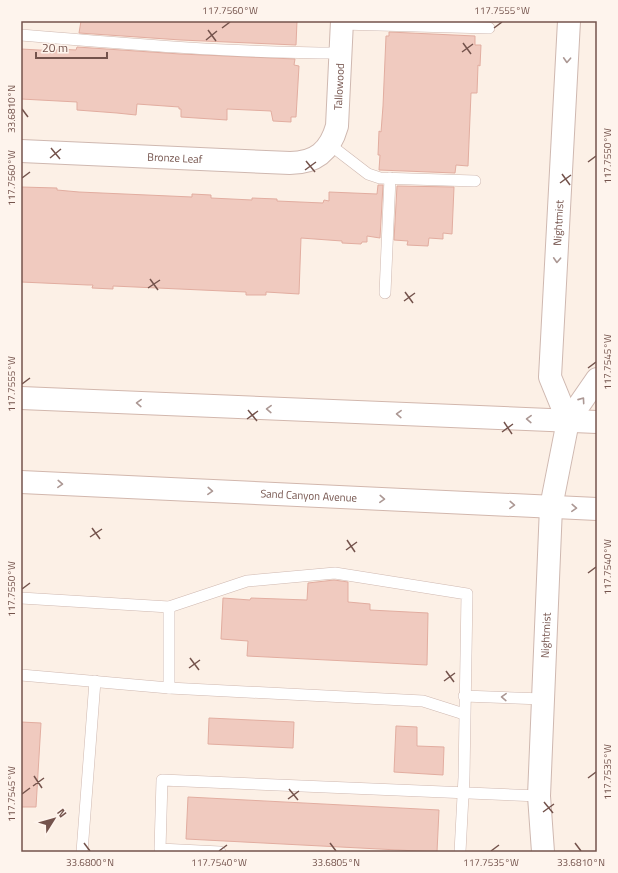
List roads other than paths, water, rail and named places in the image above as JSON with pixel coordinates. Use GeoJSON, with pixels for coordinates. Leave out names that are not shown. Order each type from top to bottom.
{"type":"FeatureCollection","features":[{"type":"Feature","properties":{"kind":"street","name":"Nightmist"},"geometry":{"type":"LineString","coordinates":[[568,421],[550,377],[569,21]]}},
{"type":"Feature","properties":{"kind":"street","name":"Tallowood"},"geometry":{"type":"LineString","coordinates":[[327,147],[333,139],[337,126],[341,22]]}},
{"type":"Feature","properties":{"kind":"street","name":"Bronze Leaf"},"geometry":{"type":"LineString","coordinates":[[21,151],[294,163],[307,162],[314,159],[327,147]]}},
{"type":"Feature","properties":{"kind":"street","name":"Nightmist"},"geometry":{"type":"LineString","coordinates":[[543,852],[539,796],[551,506],[568,421],[597,378]]}},
{"type":"Feature","properties":{"kind":"street"},"geometry":{"type":"LineString","coordinates":[[21,398],[597,422]]}},
{"type":"Feature","properties":{"kind":"street","name":"Sand Canyon Avenue"},"geometry":{"type":"LineString","coordinates":[[21,482],[597,509]]}},
{"type":"Feature","properties":{"kind":"lane"},"geometry":{"type":"LineString","coordinates":[[341,22],[488,28]]}},
{"type":"Feature","properties":{"kind":"lane"},"geometry":{"type":"LineString","coordinates":[[21,35],[179,47],[340,53]]}},
{"type":"Feature","properties":{"kind":"lane"},"geometry":{"type":"LineString","coordinates":[[327,147],[368,174],[380,178],[474,181]]}},
{"type":"Feature","properties":{"kind":"lane"},"geometry":{"type":"LineString","coordinates":[[385,293],[390,178]]}},
{"type":"Feature","properties":{"kind":"lane"},"geometry":{"type":"LineString","coordinates":[[21,598],[169,607],[247,581],[335,573],[467,594],[463,794],[460,852]]}},
{"type":"Feature","properties":{"kind":"lane"},"geometry":{"type":"LineString","coordinates":[[169,607],[170,688]]}},
{"type":"Feature","properties":{"kind":"lane"},"geometry":{"type":"LineString","coordinates":[[21,675],[170,688],[423,702],[464,714]]}},
{"type":"Feature","properties":{"kind":"lane"},"geometry":{"type":"LineString","coordinates":[[82,852],[95,681]]}},
{"type":"Feature","properties":{"kind":"lane"},"geometry":{"type":"LineString","coordinates":[[464,696],[543,699]]}},
{"type":"Feature","properties":{"kind":"lane"},"geometry":{"type":"LineString","coordinates":[[220,852],[160,849],[162,780],[463,794],[539,796]]}}]}
